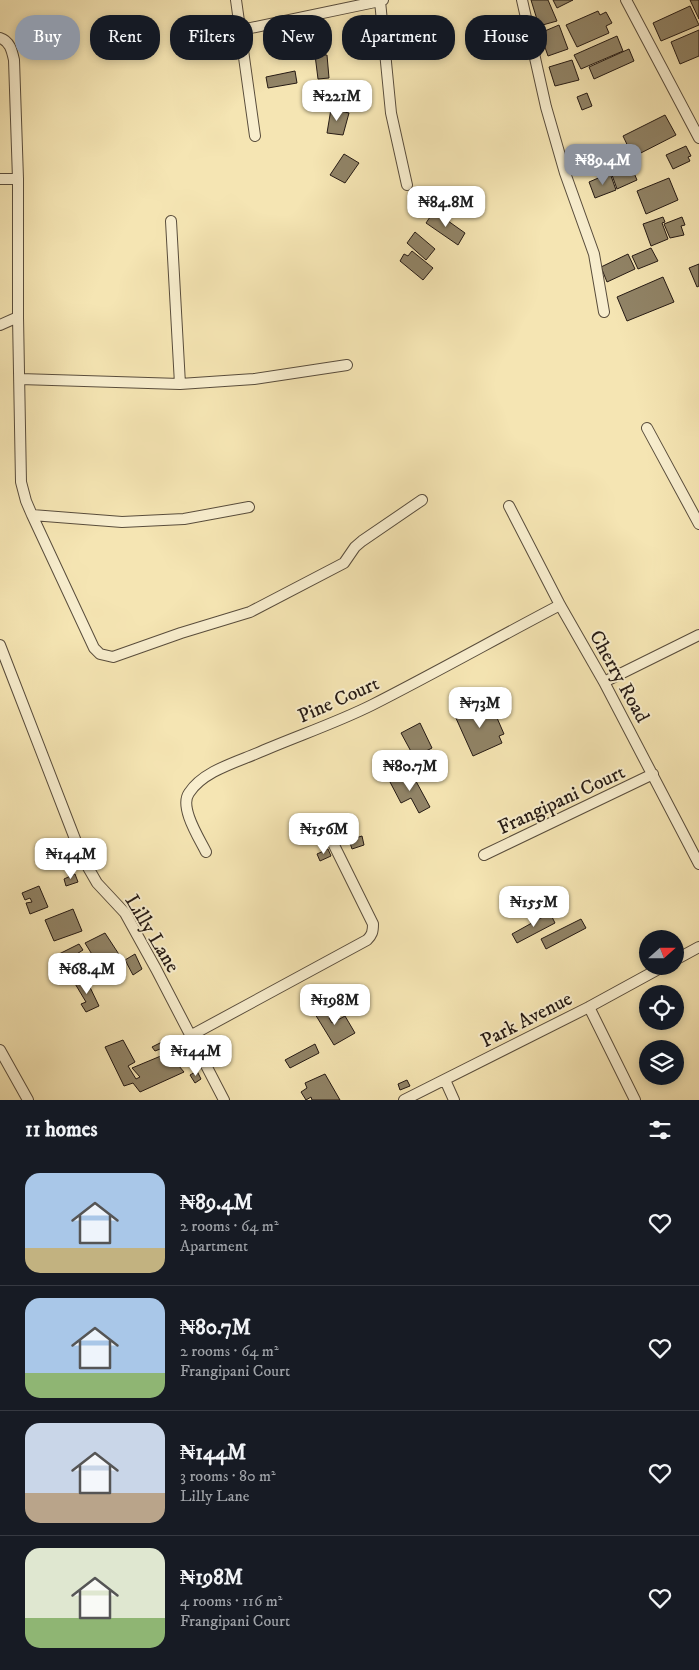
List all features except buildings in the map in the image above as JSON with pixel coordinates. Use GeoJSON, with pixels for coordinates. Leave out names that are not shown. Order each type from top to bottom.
{"type":"FeatureCollection","features":[{"type":"Feature","properties":{"kind":"street"},"geometry":{"type":"LineString","coordinates":[[236,0],[238,15]]}},
{"type":"Feature","properties":{"kind":"street"},"geometry":{"type":"LineString","coordinates":[[253,27],[381,0],[391,113],[407,185]]}},
{"type":"Feature","properties":{"kind":"street"},"geometry":{"type":"LineString","coordinates":[[522,0],[546,107],[565,173],[594,254],[604,312]]}},
{"type":"Feature","properties":{"kind":"street"},"geometry":{"type":"LineString","coordinates":[[626,0],[699,138]]}},
{"type":"Feature","properties":{"kind":"street"},"geometry":{"type":"LineString","coordinates":[[0,38],[6,40],[12,50],[14,60],[18,179],[21,482],[32,515],[94,648],[100,654],[114,657],[181,633],[250,612],[344,563],[362,540],[422,500]]}},
{"type":"Feature","properties":{"kind":"street"},"geometry":{"type":"LineString","coordinates":[[245,60],[255,136]]}},
{"type":"Feature","properties":{"kind":"street"},"geometry":{"type":"LineString","coordinates":[[0,179],[18,179]]}},
{"type":"Feature","properties":{"kind":"street"},"geometry":{"type":"LineString","coordinates":[[171,221],[180,384]]}},
{"type":"Feature","properties":{"kind":"street"},"geometry":{"type":"LineString","coordinates":[[0,325],[18,317]]}},
{"type":"Feature","properties":{"kind":"street"},"geometry":{"type":"LineString","coordinates":[[20,379],[180,384],[254,379],[347,364]]}},
{"type":"Feature","properties":{"kind":"street"},"geometry":{"type":"LineString","coordinates":[[647,428],[699,524]]}},
{"type":"Feature","properties":{"kind":"street","name":"Cherry Road"},"geometry":{"type":"LineString","coordinates":[[508,506],[560,605],[604,682],[699,864]]}},
{"type":"Feature","properties":{"kind":"street"},"geometry":{"type":"LineString","coordinates":[[32,515],[122,522],[184,519],[249,508]]}},
{"type":"Feature","properties":{"kind":"street","name":"Pine Court"},"geometry":{"type":"LineString","coordinates":[[206,852],[189,817],[186,803],[187,794],[194,786],[207,777],[243,759],[371,706],[560,605]]}},
{"type":"Feature","properties":{"kind":"street"},"geometry":{"type":"LineString","coordinates":[[604,682],[699,635]]}},
{"type":"Feature","properties":{"kind":"street","name":"Lilly Lane"},"geometry":{"type":"LineString","coordinates":[[0,645],[2,658],[82,857],[97,884],[124,914],[156,969],[224,1100]]}},
{"type":"Feature","properties":{"kind":"street","name":"Frangipani Court"},"geometry":{"type":"LineString","coordinates":[[484,855],[653,774]]}},
{"type":"Feature","properties":{"kind":"street"},"geometry":{"type":"LineString","coordinates":[[190,1036],[367,940],[371,936],[374,931],[373,924],[326,828]]}},
{"type":"Feature","properties":{"kind":"street"},"geometry":{"type":"LineString","coordinates":[[684,955],[699,947]]}},
{"type":"Feature","properties":{"kind":"street","name":"Park Avenue"},"geometry":{"type":"LineString","coordinates":[[404,1100],[589,1007],[648,975]]}},
{"type":"Feature","properties":{"kind":"street"},"geometry":{"type":"LineString","coordinates":[[589,1007],[636,1100]]}},
{"type":"Feature","properties":{"kind":"street"},"geometry":{"type":"LineString","coordinates":[[0,1050],[28,1100]]}},
{"type":"Feature","properties":{"kind":"street"},"geometry":{"type":"LineString","coordinates":[[445,1080],[454,1100]]}}]}
